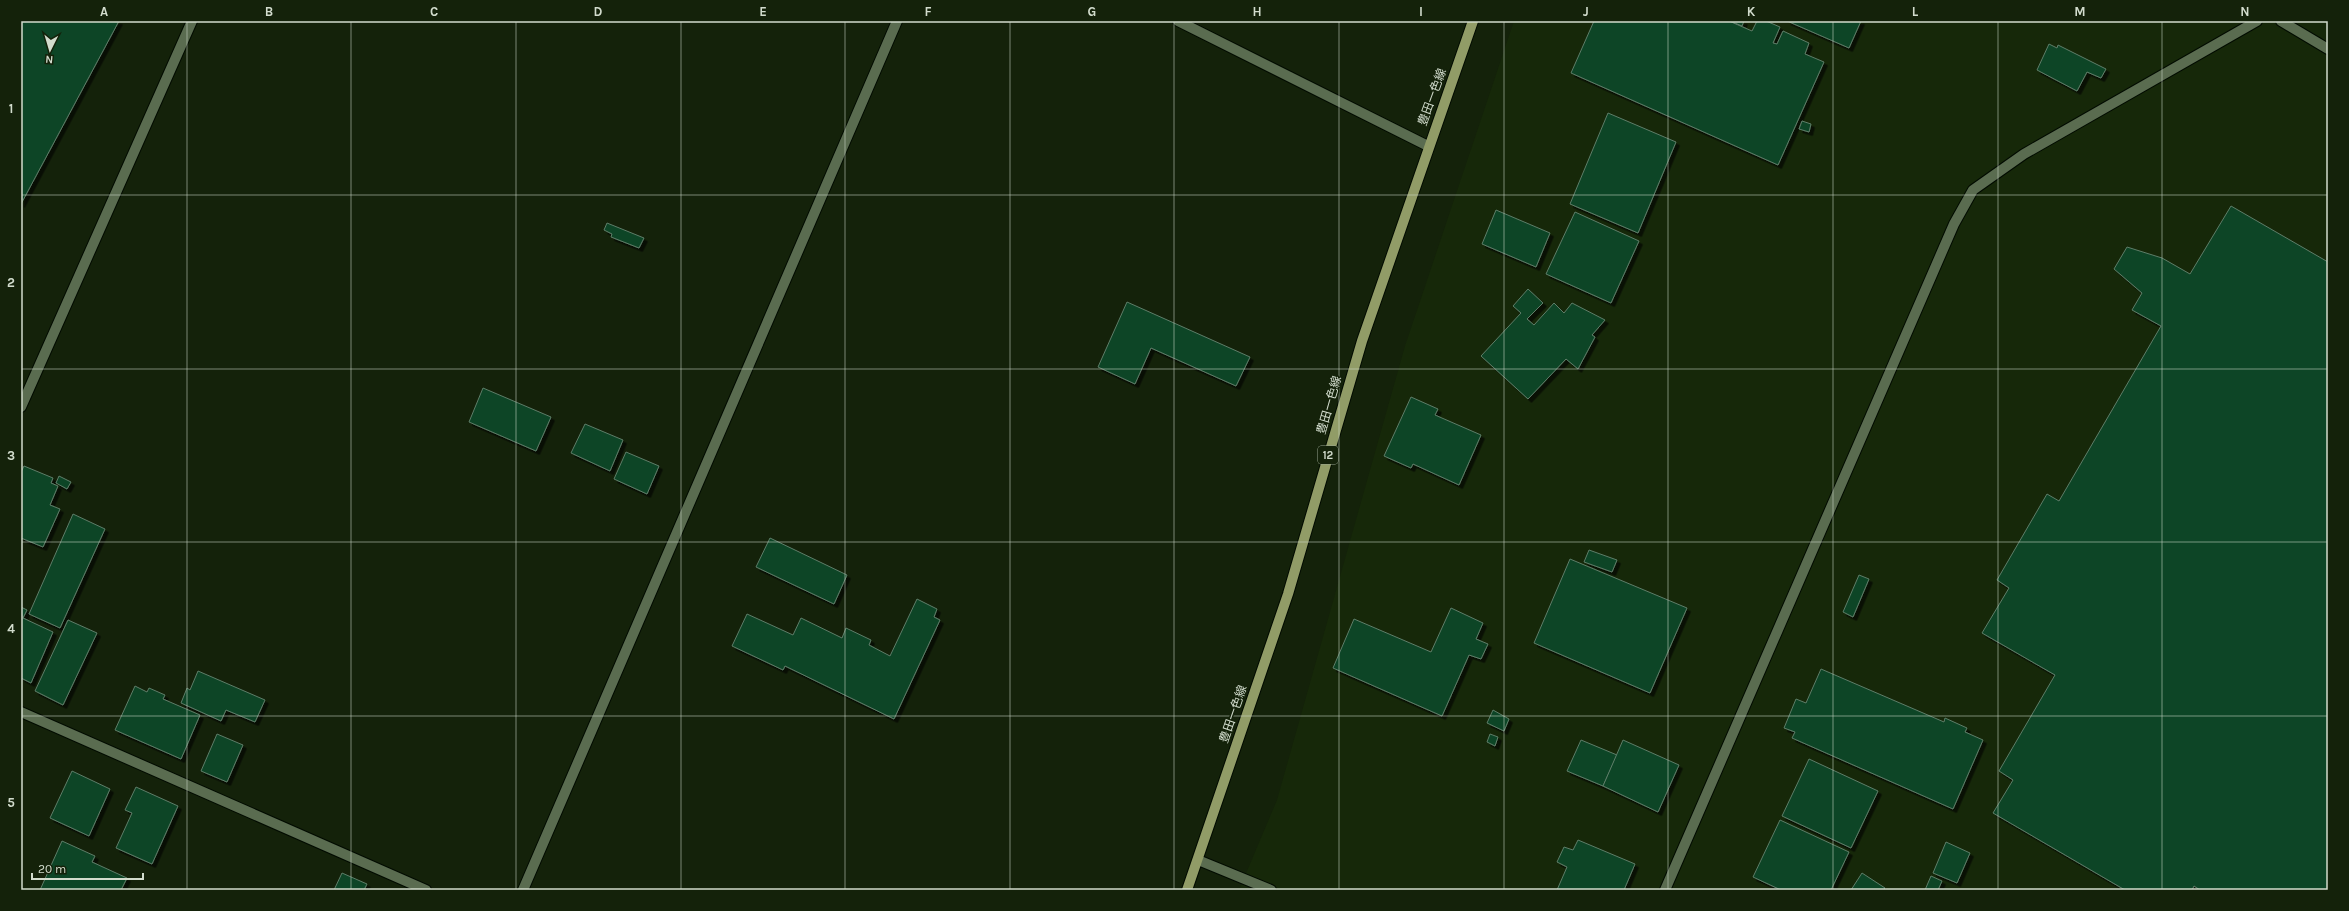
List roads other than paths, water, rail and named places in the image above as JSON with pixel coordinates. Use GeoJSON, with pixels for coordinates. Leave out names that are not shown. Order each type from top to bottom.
{"type":"FeatureCollection","features":[{"type":"Feature","properties":{"kind":"main road","name":"豊田一色線"},"geometry":{"type":"LineString","coordinates":[[1187,890],[1288,594],[1362,341],[1428,146],[1473,21]]}},
{"type":"Feature","properties":{"kind":"street"},"geometry":{"type":"LineString","coordinates":[[21,407],[192,21]]}},
{"type":"Feature","properties":{"kind":"street"},"geometry":{"type":"LineString","coordinates":[[523,890],[897,21]]}},
{"type":"Feature","properties":{"kind":"street"},"geometry":{"type":"LineString","coordinates":[[1178,21],[1428,146]]}},
{"type":"Feature","properties":{"kind":"street"},"geometry":{"type":"LineString","coordinates":[[1665,890],[1965,201],[1977,186],[2024,154],[2257,21]]}},
{"type":"Feature","properties":{"kind":"street"},"geometry":{"type":"LineString","coordinates":[[2281,21],[2328,49]]}},
{"type":"Feature","properties":{"kind":"street"},"geometry":{"type":"LineString","coordinates":[[21,712],[426,890]]}},
{"type":"Feature","properties":{"kind":"street"},"geometry":{"type":"LineString","coordinates":[[1198,860],[1271,890]]}}]}
